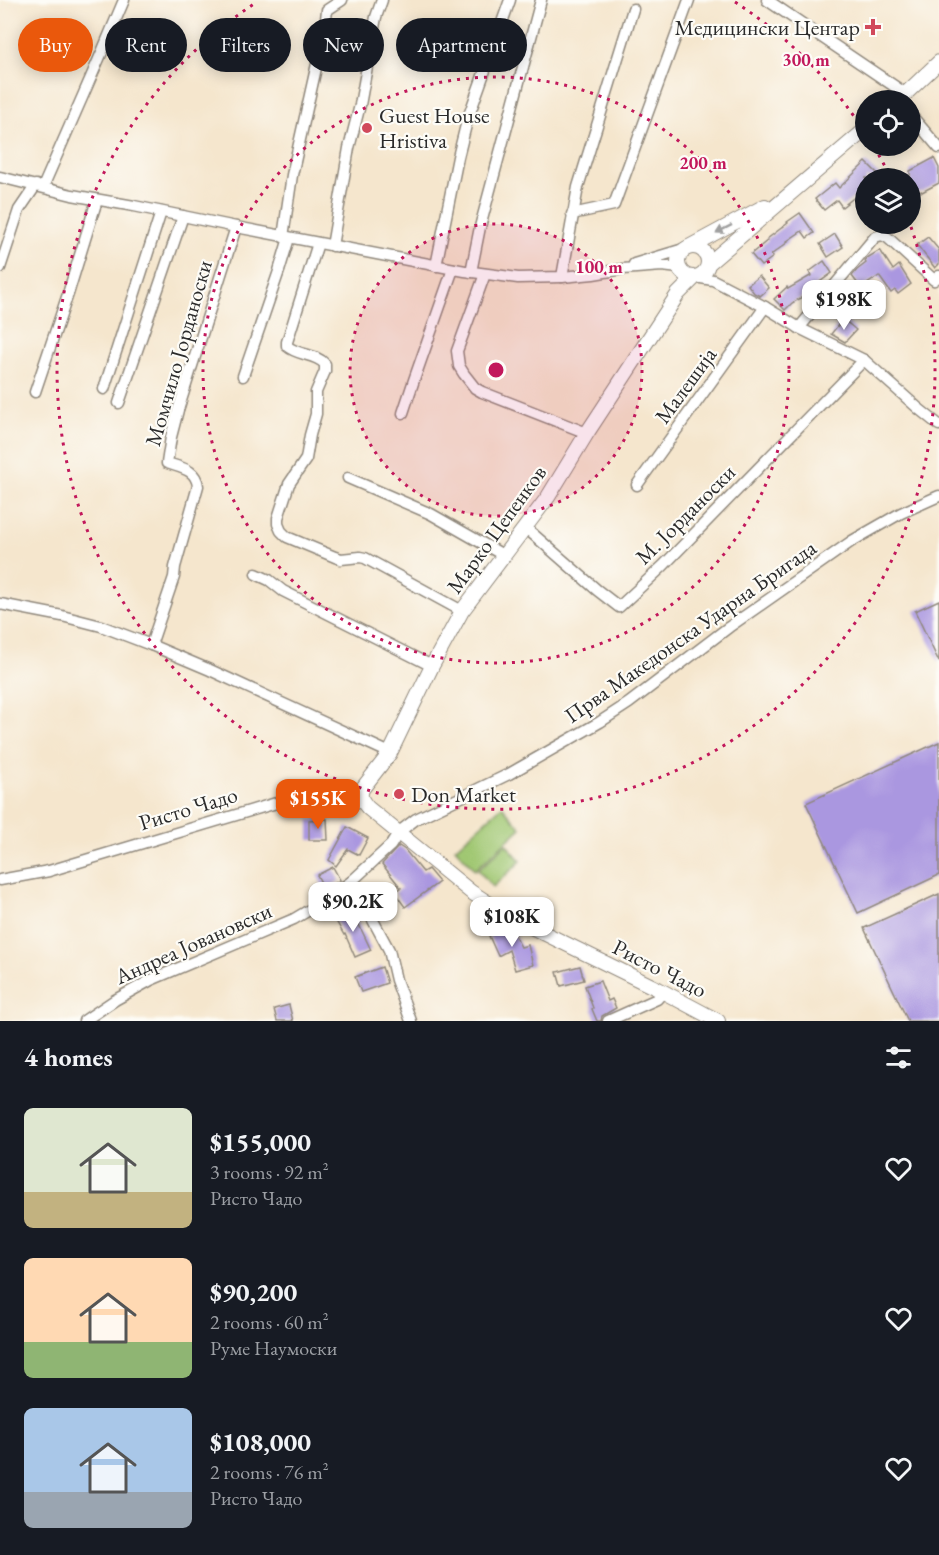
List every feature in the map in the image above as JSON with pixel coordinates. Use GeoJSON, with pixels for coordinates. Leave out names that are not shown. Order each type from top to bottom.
{"type":"FeatureCollection","features":[{"type":"Feature","properties":{"kind":"street"},"geometry":{"type":"LineString","coordinates":[[0,268],[20,210],[39,186],[98,63],[124,0]]}},
{"type":"Feature","properties":{"kind":"street"},"geometry":{"type":"LineString","coordinates":[[243,376],[279,271],[286,237],[292,175],[327,10],[342,0]]}},
{"type":"Feature","properties":{"kind":"street"},"geometry":{"type":"LineString","coordinates":[[332,246],[349,147],[360,105],[381,0]]}},
{"type":"Feature","properties":{"kind":"street"},"geometry":{"type":"LineString","coordinates":[[436,266],[467,121],[510,0]]}},
{"type":"Feature","properties":{"kind":"street"},"geometry":{"type":"LineString","coordinates":[[471,272],[480,227],[541,0]]}},
{"type":"Feature","properties":{"kind":"street"},"geometry":{"type":"LineString","coordinates":[[572,214],[614,205],[689,0]]}},
{"type":"Feature","properties":{"kind":"street"},"geometry":{"type":"LineString","coordinates":[[767,0],[893,90]]}},
{"type":"Feature","properties":{"kind":"street"},"geometry":{"type":"LineString","coordinates":[[562,277],[578,187],[633,9]]}},
{"type":"Feature","properties":{"kind":"street"},"geometry":{"type":"LineString","coordinates":[[910,90],[939,62]]}},
{"type":"Feature","properties":{"kind":"street"},"geometry":{"type":"LineString","coordinates":[[921,127],[939,148]]}},
{"type":"Feature","properties":{"kind":"street"},"geometry":{"type":"LineString","coordinates":[[697,272],[855,138]]}},
{"type":"Feature","properties":{"kind":"street"},"geometry":{"type":"LineString","coordinates":[[0,177],[72,195],[236,228],[485,274],[518,278],[562,277],[662,266],[697,272]]}},
{"type":"Feature","properties":{"kind":"street"},"geometry":{"type":"LineString","coordinates":[[793,190],[687,248],[680,254],[677,263],[864,360],[939,425]]}},
{"type":"Feature","properties":{"kind":"street"},"geometry":{"type":"LineString","coordinates":[[35,392],[97,200]]}},
{"type":"Feature","properties":{"kind":"street"},"geometry":{"type":"LineString","coordinates":[[104,389],[162,212]]}},
{"type":"Feature","properties":{"kind":"street"},"geometry":{"type":"LineString","coordinates":[[119,403],[183,216]]}},
{"type":"Feature","properties":{"kind":"street","name":"Момчило Јорданоски"},"geometry":{"type":"LineString","coordinates":[[151,645],[174,577],[198,486],[194,473],[167,463],[171,437],[236,228]]}},
{"type":"Feature","properties":{"kind":"street"},"geometry":{"type":"LineString","coordinates":[[799,328],[875,237],[882,235],[888,238],[937,281]]}},
{"type":"Feature","properties":{"kind":"street"},"geometry":{"type":"LineString","coordinates":[[318,243],[287,342],[289,349],[321,359],[325,367],[316,392],[316,414],[306,459],[289,484],[278,524],[281,531],[293,540],[341,559],[360,556],[365,558],[462,610]]}},
{"type":"Feature","properties":{"kind":"street"},"geometry":{"type":"LineString","coordinates":[[623,269],[638,262],[693,247],[702,250],[708,259],[697,272]]}},
{"type":"Feature","properties":{"kind":"street"},"geometry":{"type":"LineString","coordinates":[[404,413],[453,269]]}},
{"type":"Feature","properties":{"kind":"street","name":"Марко Цепенков"},"geometry":{"type":"LineString","coordinates":[[360,795],[362,789],[390,753],[462,610],[548,497],[678,294],[681,282],[697,272]]}},
{"type":"Feature","properties":{"kind":"street"},"geometry":{"type":"LineString","coordinates":[[485,274],[457,351],[459,366],[464,374],[475,388],[482,392],[587,433]]}},
{"type":"Feature","properties":{"kind":"street","name":"Малешија"},"geometry":{"type":"LineString","coordinates":[[637,485],[765,307]]}},
{"type":"Feature","properties":{"kind":"street","name":"М. Јорданоски"},"geometry":{"type":"LineString","coordinates":[[526,528],[620,607],[864,360]]}},
{"type":"Feature","properties":{"kind":"street"},"geometry":{"type":"LineString","coordinates":[[348,478],[430,514],[503,555]]}},
{"type":"Feature","properties":{"kind":"street","name":"Прва Македонска Ударна Бригада"},"geometry":{"type":"LineString","coordinates":[[399,832],[416,819],[509,774],[600,722],[629,703],[729,627],[852,541],[901,513],[939,496]]}},
{"type":"Feature","properties":{"kind":"street"},"geometry":{"type":"LineString","coordinates":[[255,574],[269,580],[283,591],[432,666]]}},
{"type":"Feature","properties":{"kind":"street"},"geometry":{"type":"LineString","coordinates":[[0,604],[92,624],[151,645],[390,753]]}},
{"type":"Feature","properties":{"kind":"street","name":"Ристо Чадо"},"geometry":{"type":"LineString","coordinates":[[0,880],[49,871],[303,795],[360,795],[362,802],[368,808],[471,892],[505,914],[718,1021]]}},
{"type":"Feature","properties":{"kind":"street","name":"Андреа Јовановски"},"geometry":{"type":"LineString","coordinates":[[84,1021],[151,980],[294,919],[321,903],[352,881],[391,845],[399,832]]}},
{"type":"Feature","properties":{"kind":"street"},"geometry":{"type":"LineString","coordinates":[[352,881],[389,950],[396,980],[411,1021]]}},
{"type":"Feature","properties":{"kind":"street"},"geometry":{"type":"LineString","coordinates":[[608,1021],[657,999],[663,992]]}},
{"type":"Feature","properties":{"kind":"green space"},"geometry":{"type":"Polygon","coordinates":[[[502,806],[521,828],[475,870],[455,848],[502,806]]]}},
{"type":"Feature","properties":{"kind":"green space"},"geometry":{"type":"Polygon","coordinates":[[[506,844],[521,861],[493,887],[478,870],[506,844]]]}},
{"type":"Feature","properties":{"kind":"building"},"geometry":{"type":"Polygon","coordinates":[[[934,158],[939,168],[939,183],[922,192],[921,168],[916,168],[934,158]]]}},
{"type":"Feature","properties":{"kind":"building"},"geometry":{"type":"Polygon","coordinates":[[[866,162],[872,168],[860,168],[866,162]]]}},
{"type":"Feature","properties":{"kind":"building"},"geometry":{"type":"Polygon","coordinates":[[[855,173],[855,197],[842,207],[837,200],[824,210],[815,199],[835,183],[839,188],[855,173]]]}},
{"type":"Feature","properties":{"kind":"building"},"geometry":{"type":"Polygon","coordinates":[[[800,213],[814,233],[807,238],[802,231],[787,241],[771,255],[773,257],[761,266],[751,254],[800,213]]]}},
{"type":"Feature","properties":{"kind":"building"},"geometry":{"type":"Polygon","coordinates":[[[835,234],[843,247],[828,257],[820,244],[835,234]]]}},
{"type":"Feature","properties":{"kind":"building"},"geometry":{"type":"Polygon","coordinates":[[[928,237],[939,250],[939,264],[935,268],[917,245],[928,237]]]}},
{"type":"Feature","properties":{"kind":"building"},"geometry":{"type":"Polygon","coordinates":[[[880,250],[893,270],[899,265],[911,284],[898,294],[895,290],[891,293],[879,276],[861,288],[852,276],[866,263],[867,258],[880,250]]]}},
{"type":"Feature","properties":{"kind":"building"},"geometry":{"type":"Polygon","coordinates":[[[824,261],[832,273],[813,287],[815,290],[792,303],[785,310],[774,299],[787,287],[788,289],[812,275],[809,272],[824,261]]]}},
{"type":"Feature","properties":{"kind":"building"},"geometry":{"type":"Polygon","coordinates":[[[759,276],[769,288],[760,296],[754,293],[748,285],[759,276]]]}},
{"type":"Feature","properties":{"kind":"building"},"geometry":{"type":"Polygon","coordinates":[[[841,289],[853,302],[841,314],[830,302],[841,289]]]}},
{"type":"Feature","properties":{"kind":"building"},"geometry":{"type":"Polygon","coordinates":[[[870,292],[878,303],[862,315],[854,303],[870,292]]]}},
{"type":"Feature","properties":{"kind":"building"},"geometry":{"type":"Polygon","coordinates":[[[843,319],[856,330],[845,342],[831,334],[843,319]]]}},
{"type":"Feature","properties":{"kind":"building"},"geometry":{"type":"Polygon","coordinates":[[[939,600],[939,662],[915,611],[939,600]]]}},
{"type":"Feature","properties":{"kind":"building"},"geometry":{"type":"Polygon","coordinates":[[[939,742],[939,875],[858,913],[806,803],[939,742]]]}},
{"type":"Feature","properties":{"kind":"building"},"geometry":{"type":"Polygon","coordinates":[[[327,819],[328,840],[309,840],[309,820],[327,819]]]}},
{"type":"Feature","properties":{"kind":"building"},"geometry":{"type":"Polygon","coordinates":[[[347,827],[368,838],[359,855],[348,849],[336,866],[329,860],[347,827]]]}},
{"type":"Feature","properties":{"kind":"building"},"geometry":{"type":"Polygon","coordinates":[[[399,846],[423,872],[428,869],[439,882],[405,907],[395,893],[401,888],[382,864],[399,846]]]}},
{"type":"Feature","properties":{"kind":"building"},"geometry":{"type":"Polygon","coordinates":[[[333,867],[340,880],[325,890],[317,875],[333,867]]]}},
{"type":"Feature","properties":{"kind":"building"},"geometry":{"type":"Polygon","coordinates":[[[939,894],[939,1021],[908,1021],[864,928],[939,894]]]}},
{"type":"Feature","properties":{"kind":"building"},"geometry":{"type":"Polygon","coordinates":[[[352,910],[371,950],[355,957],[345,934],[335,919],[352,910]]]}},
{"type":"Feature","properties":{"kind":"building"},"geometry":{"type":"Polygon","coordinates":[[[510,926],[521,947],[528,945],[533,965],[515,970],[509,950],[498,956],[489,936],[510,926]]]}},
{"type":"Feature","properties":{"kind":"building"},"geometry":{"type":"Polygon","coordinates":[[[580,966],[584,980],[561,986],[557,972],[580,966]]]}},
{"type":"Feature","properties":{"kind":"building"},"geometry":{"type":"Polygon","coordinates":[[[382,967],[387,983],[361,992],[355,977],[382,967]]]}},
{"type":"Feature","properties":{"kind":"building"},"geometry":{"type":"Polygon","coordinates":[[[600,981],[608,1001],[612,999],[616,1008],[602,1016],[601,1021],[597,1021],[585,986],[600,981]]]}},
{"type":"Feature","properties":{"kind":"building"},"geometry":{"type":"Polygon","coordinates":[[[289,1005],[293,1021],[277,1021],[274,1009],[289,1005]]]}},
{"type":"Feature","properties":{"kind":"place","name":"Медицински Центар"},"geometry":{"type":"Point","coordinates":[873,27]}},
{"type":"Feature","properties":{"kind":"place","name":"Guest House Hristiva"},"geometry":{"type":"Point","coordinates":[367,128]}},
{"type":"Feature","properties":{"kind":"place","name":"Don Market"},"geometry":{"type":"Point","coordinates":[399,794]}}]}
